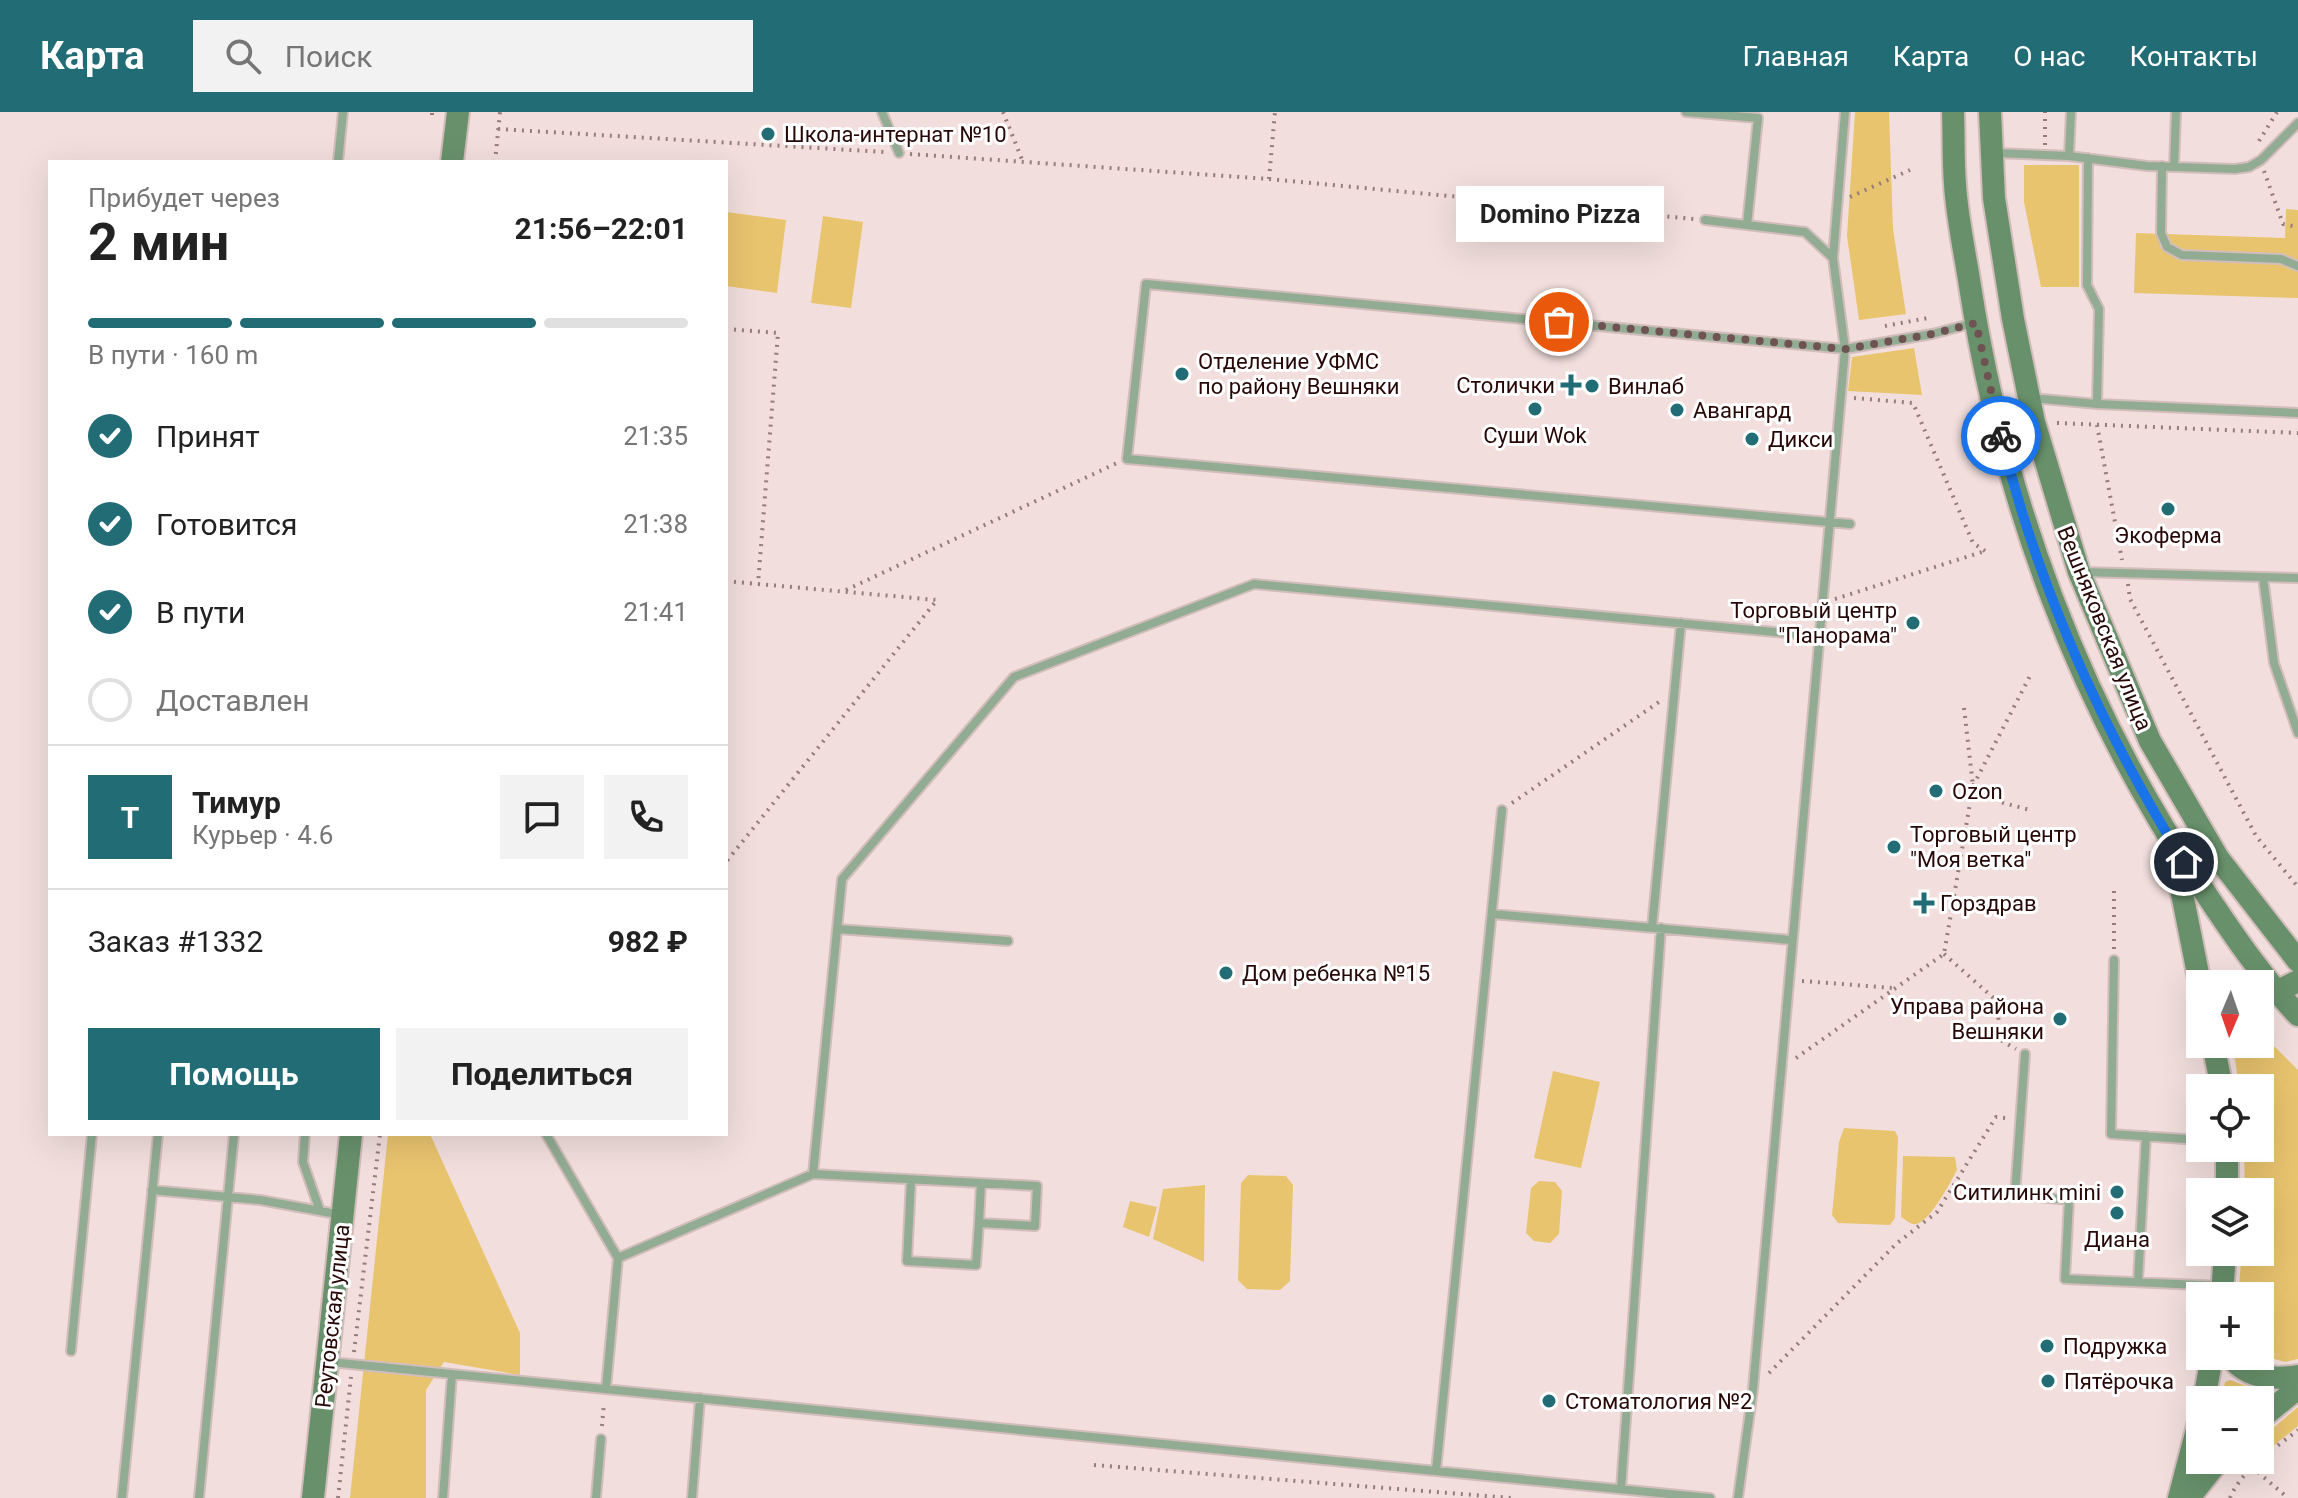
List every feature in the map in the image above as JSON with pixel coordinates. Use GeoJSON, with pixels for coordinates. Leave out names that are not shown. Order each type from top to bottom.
{"type":"FeatureCollection","features":[{"type":"Feature","properties":{"kind":"main road"},"geometry":{"type":"LineString","coordinates":[[452,160],[458,112]]}},
{"type":"Feature","properties":{"kind":"main road","name":"Вешняковская улица"},"geometry":{"type":"LineString","coordinates":[[1953,112],[1955,187],[1976,323],[2012,482],[2061,623],[2120,753],[2254,970]]}},
{"type":"Feature","properties":{"kind":"main road","name":"Вешняковская улица"},"geometry":{"type":"LineString","coordinates":[[1990,112],[1994,198],[2029,398],[2079,572],[2150,741],[2218,858],[2298,961]]}},
{"type":"Feature","properties":{"kind":"main road"},"geometry":{"type":"LineString","coordinates":[[2171,840],[2197,970]]}},
{"type":"Feature","properties":{"kind":"main road"},"geometry":{"type":"LineString","coordinates":[[2274,993],[2298,981]]}},
{"type":"Feature","properties":{"kind":"main road","name":"Вешняковская улица"},"geometry":{"type":"LineString","coordinates":[[2274,1000],[2298,1015]]}},
{"type":"Feature","properties":{"kind":"main road","name":"Реутовская улица"},"geometry":{"type":"LineString","coordinates":[[313,1498],[328,1362],[332,1213],[351,1136]]}},
{"type":"Feature","properties":{"kind":"main road"},"geometry":{"type":"LineString","coordinates":[[2246,1370],[2268,1378],[2298,1376]]}},
{"type":"Feature","properties":{"kind":"main road"},"geometry":{"type":"LineString","coordinates":[[2274,1408],[2298,1388]]}},
{"type":"Feature","properties":{"kind":"main road"},"geometry":{"type":"LineString","coordinates":[[2179,1498],[2186,1471]]}},
{"type":"Feature","properties":{"kind":"main road"},"geometry":{"type":"LineString","coordinates":[[2189,1498],[2208,1474]]}},
{"type":"Feature","properties":{"kind":"lane"},"geometry":{"type":"LineString","coordinates":[[338,160],[343,112]]}},
{"type":"Feature","properties":{"kind":"lane"},"geometry":{"type":"LineString","coordinates":[[882,112],[899,153]]}},
{"type":"Feature","properties":{"kind":"lane"},"geometry":{"type":"LineString","coordinates":[[1686,112],[1758,115],[1747,225]]}},
{"type":"Feature","properties":{"kind":"lane"},"geometry":{"type":"LineString","coordinates":[[1738,1498],[1753,1389],[1845,349],[1833,258],[1845,112]]}},
{"type":"Feature","properties":{"kind":"lane"},"geometry":{"type":"LineString","coordinates":[[2069,156],[2071,112]]}},
{"type":"Feature","properties":{"kind":"lane"},"geometry":{"type":"LineString","coordinates":[[2174,167],[2176,112]]}},
{"type":"Feature","properties":{"kind":"lane"},"geometry":{"type":"LineString","coordinates":[[1991,153],[2235,169],[2249,167],[2261,160],[2298,123]]}},
{"type":"Feature","properties":{"kind":"lane"},"geometry":{"type":"LineString","coordinates":[[2088,158],[2087,285],[2099,309],[2097,404]]}},
{"type":"Feature","properties":{"kind":"lane"},"geometry":{"type":"LineString","coordinates":[[2162,166],[2161,233],[2167,247],[2182,255],[2281,259],[2298,266]]}},
{"type":"Feature","properties":{"kind":"lane"},"geometry":{"type":"LineString","coordinates":[[1705,220],[1805,232],[1833,258]]}},
{"type":"Feature","properties":{"kind":"lane"},"geometry":{"type":"LineString","coordinates":[[1850,524],[1127,459],[1146,284],[1845,349],[1976,323]]}},
{"type":"Feature","properties":{"kind":"lane"},"geometry":{"type":"LineString","coordinates":[[2029,398],[2298,413]]}},
{"type":"Feature","properties":{"kind":"lane"},"geometry":{"type":"LineString","coordinates":[[2079,572],[2298,578]]}},
{"type":"Feature","properties":{"kind":"lane"},"geometry":{"type":"LineString","coordinates":[[2263,577],[2274,663],[2298,733]]}},
{"type":"Feature","properties":{"kind":"lane"},"geometry":{"type":"LineString","coordinates":[[813,1174],[842,879],[1014,677],[1254,584],[1818,636]]}},
{"type":"Feature","properties":{"kind":"lane"},"geometry":{"type":"LineString","coordinates":[[1621,1489],[1657,928],[1681,623]]}},
{"type":"Feature","properties":{"kind":"lane"},"geometry":{"type":"LineString","coordinates":[[1436,1471],[1502,810]]}},
{"type":"Feature","properties":{"kind":"lane"},"geometry":{"type":"LineString","coordinates":[[1492,914],[1791,940]]}},
{"type":"Feature","properties":{"kind":"lane"},"geometry":{"type":"LineString","coordinates":[[837,929],[1008,941]]}},
{"type":"Feature","properties":{"kind":"lane"},"geometry":{"type":"LineString","coordinates":[[2114,960],[2111,1134],[2186,1139]]}},
{"type":"Feature","properties":{"kind":"lane"},"geometry":{"type":"LineString","coordinates":[[2025,1054],[2015,1195],[2069,1200],[2065,1279],[2138,1281],[2186,1287]]}},
{"type":"Feature","properties":{"kind":"lane"},"geometry":{"type":"LineString","coordinates":[[71,1351],[92,1136]]}},
{"type":"Feature","properties":{"kind":"lane"},"geometry":{"type":"LineString","coordinates":[[122,1498],[158,1136]]}},
{"type":"Feature","properties":{"kind":"lane"},"geometry":{"type":"LineString","coordinates":[[199,1498],[234,1136]]}},
{"type":"Feature","properties":{"kind":"lane"},"geometry":{"type":"LineString","coordinates":[[305,1136],[303,1162],[332,1213]]}},
{"type":"Feature","properties":{"kind":"lane"},"geometry":{"type":"LineString","coordinates":[[547,1136],[618,1258],[606,1389]]}},
{"type":"Feature","properties":{"kind":"lane"},"geometry":{"type":"LineString","coordinates":[[2138,1281],[2146,1136]]}},
{"type":"Feature","properties":{"kind":"lane"},"geometry":{"type":"LineString","coordinates":[[618,1258],[813,1174],[1037,1186],[1035,1226],[979,1223]]}},
{"type":"Feature","properties":{"kind":"lane"},"geometry":{"type":"LineString","coordinates":[[911,1180],[907,1261],[976,1265],[981,1183]]}},
{"type":"Feature","properties":{"kind":"lane"},"geometry":{"type":"LineString","coordinates":[[152,1190],[260,1200],[332,1213]]}},
{"type":"Feature","properties":{"kind":"lane"},"geometry":{"type":"LineString","coordinates":[[328,1362],[1710,1498]]}},
{"type":"Feature","properties":{"kind":"lane"},"geometry":{"type":"LineString","coordinates":[[443,1498],[452,1374]]}},
{"type":"Feature","properties":{"kind":"lane"},"geometry":{"type":"LineString","coordinates":[[692,1498],[700,1398]]}},
{"type":"Feature","properties":{"kind":"lane"},"geometry":{"type":"LineString","coordinates":[[596,1498],[601,1439]]}},
{"type":"Feature","properties":{"kind":"path"},"geometry":{"type":"LineString","coordinates":[[495,160],[500,112]]}},
{"type":"Feature","properties":{"kind":"path"},"geometry":{"type":"LineString","coordinates":[[1003,112],[1023,162]]}},
{"type":"Feature","properties":{"kind":"path"},"geometry":{"type":"LineString","coordinates":[[1269,179],[1275,112]]}},
{"type":"Feature","properties":{"kind":"path"},"geometry":{"type":"LineString","coordinates":[[2045,112],[2045,155]]}},
{"type":"Feature","properties":{"kind":"path"},"geometry":{"type":"LineString","coordinates":[[498,129],[1269,179],[1705,220]]}},
{"type":"Feature","properties":{"kind":"path"},"geometry":{"type":"LineString","coordinates":[[2261,160],[2283,224],[2298,227]]}},
{"type":"Feature","properties":{"kind":"path"},"geometry":{"type":"LineString","coordinates":[[1839,202],[1910,170]]}},
{"type":"Feature","properties":{"kind":"path"},"geometry":{"type":"LineString","coordinates":[[728,329],[778,333],[758,584]]}},
{"type":"Feature","properties":{"kind":"path"},"geometry":{"type":"LineString","coordinates":[[1821,604],[1985,551],[1973,543],[1913,403],[1839,397]]}},
{"type":"Feature","properties":{"kind":"path"},"geometry":{"type":"LineString","coordinates":[[2034,422],[2298,433]]}},
{"type":"Feature","properties":{"kind":"path"},"geometry":{"type":"LineString","coordinates":[[2097,425],[2112,517],[2130,599],[2256,836],[2298,887]]}},
{"type":"Feature","properties":{"kind":"path"},"geometry":{"type":"LineString","coordinates":[[844,591],[1127,459]]}},
{"type":"Feature","properties":{"kind":"path"},"geometry":{"type":"LineString","coordinates":[[728,581],[937,600],[728,860]]}},
{"type":"Feature","properties":{"kind":"path"},"geometry":{"type":"LineString","coordinates":[[1973,786],[2031,674]]}},
{"type":"Feature","properties":{"kind":"path"},"geometry":{"type":"LineString","coordinates":[[1502,810],[1675,691]]}},
{"type":"Feature","properties":{"kind":"path"},"geometry":{"type":"LineString","coordinates":[[1780,1070],[1944,954],[1973,786],[1964,708]]}},
{"type":"Feature","properties":{"kind":"path"},"geometry":{"type":"LineString","coordinates":[[1973,786],[2000,802],[2030,810]]}},
{"type":"Feature","properties":{"kind":"path"},"geometry":{"type":"LineString","coordinates":[[2114,891],[2114,960]]}},
{"type":"Feature","properties":{"kind":"path"},"geometry":{"type":"LineString","coordinates":[[1944,954],[1998,1002],[1999,1039],[2025,1054]]}},
{"type":"Feature","properties":{"kind":"path"},"geometry":{"type":"LineString","coordinates":[[1788,979],[1894,988]]}},
{"type":"Feature","properties":{"kind":"path"},"geometry":{"type":"LineString","coordinates":[[1753,1389],[1896,1244],[1937,1212],[1996,1117],[2021,1120]]}},
{"type":"Feature","properties":{"kind":"path"},"geometry":{"type":"LineString","coordinates":[[338,1498],[380,1136]]}},
{"type":"Feature","properties":{"kind":"path"},"geometry":{"type":"LineString","coordinates":[[601,1439],[606,1389]]}},
{"type":"Feature","properties":{"kind":"path"},"geometry":{"type":"LineString","coordinates":[[2274,1449],[2298,1430]]}},
{"type":"Feature","properties":{"kind":"path"},"geometry":{"type":"LineString","coordinates":[[1094,1465],[1512,1498]]}},
{"type":"Feature","properties":{"kind":"path"},"geometry":{"type":"LineString","coordinates":[[2230,1498],[2246,1474]]}},
{"type":"Feature","properties":{"kind":"path"},"geometry":{"type":"LineString","coordinates":[[2260,1474],[2288,1498]]}},
{"type":"Feature","properties":{"kind":"shaded area"},"geometry":{"type":"Polygon","coordinates":[[[1855,112],[1889,112],[1893,229],[1906,314],[1859,320],[1847,236],[1855,112]]]}},
{"type":"Feature","properties":{"kind":"shaded area"},"geometry":{"type":"Polygon","coordinates":[[[2024,165],[2079,165],[2079,287],[2041,287],[2024,202],[2024,165]]]}},
{"type":"Feature","properties":{"kind":"shaded area"},"geometry":{"type":"Polygon","coordinates":[[[2286,209],[2298,210],[2298,298],[2134,293],[2136,233],[2285,238],[2286,209]]]}},
{"type":"Feature","properties":{"kind":"shaded area"},"geometry":{"type":"Polygon","coordinates":[[[728,212],[786,220],[777,293],[728,286],[728,212]]]}},
{"type":"Feature","properties":{"kind":"shaded area"},"geometry":{"type":"Polygon","coordinates":[[[823,216],[863,222],[851,308],[811,303],[823,216]]]}},
{"type":"Feature","properties":{"kind":"shaded area"},"geometry":{"type":"Polygon","coordinates":[[[1914,348],[1922,395],[1848,391],[1852,357],[1914,348]]]}},
{"type":"Feature","properties":{"kind":"shaded area"},"geometry":{"type":"Polygon","coordinates":[[[2274,1046],[2298,1070],[2298,1359],[2285,1362],[2274,1359],[2274,1282],[2239,1282],[2241,1266],[2274,1266],[2274,1178],[2245,1178],[2244,1162],[2274,1162],[2274,1074],[2237,1074],[2235,1058],[2274,1058],[2274,1046]]]}},
{"type":"Feature","properties":{"kind":"shaded area"},"geometry":{"type":"Polygon","coordinates":[[[1553,1071],[1600,1082],[1581,1168],[1534,1158],[1553,1071]]]}},
{"type":"Feature","properties":{"kind":"shaded area"},"geometry":{"type":"Polygon","coordinates":[[[1844,1128],[1895,1131],[1898,1137],[1895,1218],[1890,1225],[1838,1223],[1832,1215],[1839,1142],[1844,1128]]]}},
{"type":"Feature","properties":{"kind":"shaded area"},"geometry":{"type":"Polygon","coordinates":[[[388,1136],[431,1136],[520,1333],[520,1375],[444,1362],[426,1390],[426,1498],[350,1498],[388,1136]]]}},
{"type":"Feature","properties":{"kind":"shaded area"},"geometry":{"type":"Polygon","coordinates":[[[1903,1156],[1955,1157],[1957,1170],[1950,1184],[1932,1211],[1919,1223],[1913,1224],[1901,1217],[1903,1156]]]}},
{"type":"Feature","properties":{"kind":"shaded area"},"geometry":{"type":"Polygon","coordinates":[[[1248,1175],[1286,1176],[1293,1185],[1290,1281],[1280,1290],[1247,1289],[1238,1280],[1241,1183],[1248,1175]]]}},
{"type":"Feature","properties":{"kind":"shaded area"},"geometry":{"type":"Polygon","coordinates":[[[1539,1181],[1555,1182],[1562,1191],[1559,1234],[1550,1243],[1534,1241],[1526,1233],[1531,1188],[1539,1181]]]}},
{"type":"Feature","properties":{"kind":"shaded area"},"geometry":{"type":"Polygon","coordinates":[[[1205,1185],[1204,1262],[1153,1239],[1163,1189],[1205,1185]]]}},
{"type":"Feature","properties":{"kind":"shaded area"},"geometry":{"type":"Polygon","coordinates":[[[1130,1201],[1157,1207],[1149,1237],[1123,1227],[1130,1201]]]}},
{"type":"Feature","properties":{"kind":"shaded area"},"geometry":{"type":"Polygon","coordinates":[[[2230,1380],[2246,1386],[2224,1386],[2230,1380]]]}},
{"type":"Feature","properties":{"kind":"shaded area"},"geometry":{"type":"Polygon","coordinates":[[[2298,1407],[2298,1426],[2274,1445],[2274,1427],[2298,1407]]]}},
{"type":"Feature","properties":{"kind":"way so far"},"geometry":{"type":"LineString","coordinates":[[1559,322],[1845,349],[1976,323],[2001,436]]}},
{"type":"Feature","properties":{"kind":"place","name":"Школа-интернат №10"},"geometry":{"type":"Point","coordinates":[768,134]}},
{"type":"Feature","properties":{"kind":"place","name":"Domino Pizza"},"geometry":{"type":"Point","coordinates":[1559,322]}},
{"type":"Feature","properties":{"kind":"place","name":"Отделение УФМС по району Вешняки"},"geometry":{"type":"Point","coordinates":[1182,374]}},
{"type":"Feature","properties":{"kind":"place","name":"Столички"},"geometry":{"type":"Point","coordinates":[1571,385]}},
{"type":"Feature","properties":{"kind":"place","name":"Винлаб"},"geometry":{"type":"Point","coordinates":[1592,386]}},
{"type":"Feature","properties":{"kind":"place","name":"Суши Wok"},"geometry":{"type":"Point","coordinates":[1535,409]}},
{"type":"Feature","properties":{"kind":"place","name":"Авангард"},"geometry":{"type":"Point","coordinates":[1677,410]}},
{"type":"Feature","properties":{"kind":"place","name":"Дикси"},"geometry":{"type":"Point","coordinates":[1752,439]}},
{"type":"Feature","properties":{"kind":"place","name":"Экоферма"},"geometry":{"type":"Point","coordinates":[2168,509]}},
{"type":"Feature","properties":{"kind":"place","name":"Торговый центр \"Панорама\""},"geometry":{"type":"Point","coordinates":[1913,623]}},
{"type":"Feature","properties":{"kind":"place","name":"Ozon"},"geometry":{"type":"Point","coordinates":[1936,791]}},
{"type":"Feature","properties":{"kind":"place","name":"Торговый центр \"Моя ветка\""},"geometry":{"type":"Point","coordinates":[1894,847]}},
{"type":"Feature","properties":{"kind":"place","name":"Горздрав"},"geometry":{"type":"Point","coordinates":[1924,903]}},
{"type":"Feature","properties":{"kind":"place","name":"Дом ребенка №15"},"geometry":{"type":"Point","coordinates":[1226,973]}},
{"type":"Feature","properties":{"kind":"place","name":"Управа района Вешняки"},"geometry":{"type":"Point","coordinates":[2060,1019]}},
{"type":"Feature","properties":{"kind":"place","name":"Ситилинк mini"},"geometry":{"type":"Point","coordinates":[2117,1192]}},
{"type":"Feature","properties":{"kind":"place","name":"Диана"},"geometry":{"type":"Point","coordinates":[2117,1213]}},
{"type":"Feature","properties":{"kind":"place","name":"Подружка"},"geometry":{"type":"Point","coordinates":[2047,1346]}},
{"type":"Feature","properties":{"kind":"place","name":"Пятёрочка"},"geometry":{"type":"Point","coordinates":[2048,1381]}},
{"type":"Feature","properties":{"kind":"place","name":"Стоматология №2"},"geometry":{"type":"Point","coordinates":[1549,1401]}},
{"type":"Feature","properties":{"kind":"route"},"geometry":{"type":"LineString","coordinates":[[2001,436],[2030,538],[2081,671],[2120,753],[2184,862]]}}]}
